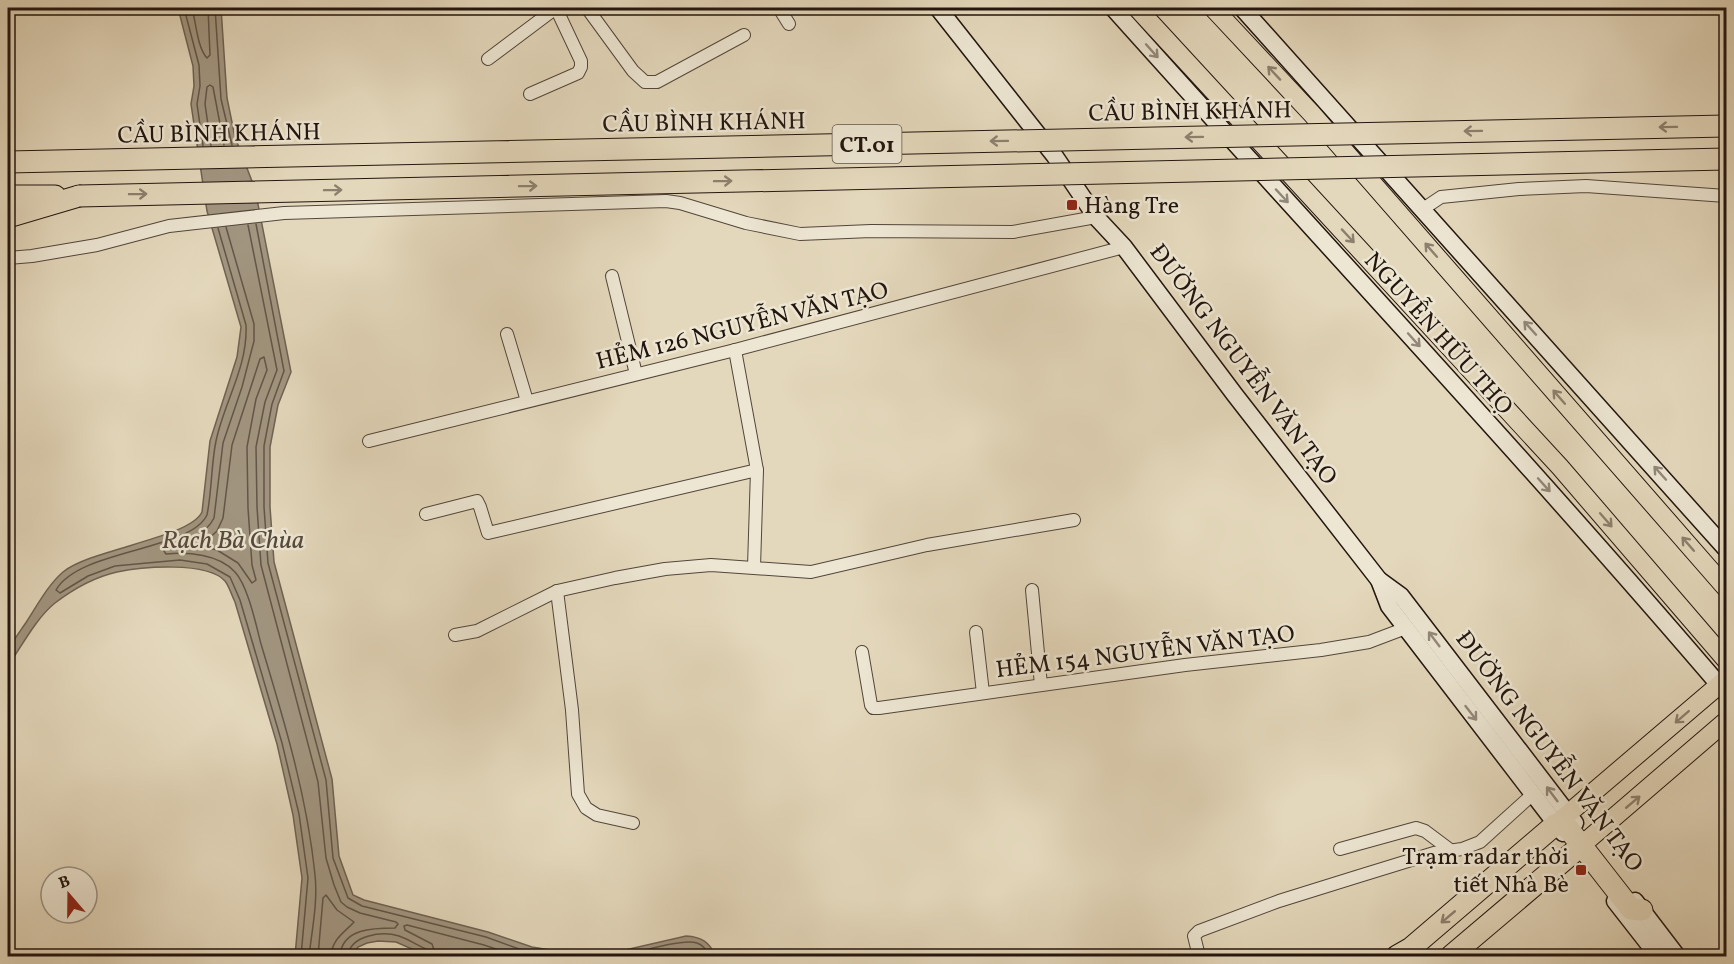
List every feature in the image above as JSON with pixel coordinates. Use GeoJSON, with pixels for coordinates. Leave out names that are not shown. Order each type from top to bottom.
{"type":"FeatureCollection","features":[{"type":"Feature","properties":{"kind":"highway","name":"CẦU BÌNH KHÁNH"},"geometry":{"type":"LineString","coordinates":[[8,162],[1726,126]]}},
{"type":"Feature","properties":{"kind":"highway","name":"CT.01"},"geometry":{"type":"LineString","coordinates":[[8,196],[1726,159]]}},
{"type":"Feature","properties":{"kind":"highway"},"geometry":{"type":"LineString","coordinates":[[8,217],[79,196]]}},
{"type":"Feature","properties":{"kind":"highway"},"geometry":{"type":"LineString","coordinates":[[1397,957],[1411,948],[1562,819],[1631,909],[1642,910]]}},
{"type":"Feature","properties":{"kind":"highway"},"geometry":{"type":"LineString","coordinates":[[1450,957],[1582,845]]}},
{"type":"Feature","properties":{"kind":"main road","name":"ĐƯỜNG NGUYỄN VĂN TẠO"},"geometry":{"type":"LineString","coordinates":[[938,8],[1054,155],[1096,217],[1124,248],[1379,580],[1401,596],[1562,819]]}},
{"type":"Feature","properties":{"kind":"main road","name":"NGUYỄN HỮU THỌ"},"geometry":{"type":"LineString","coordinates":[[1113,8],[1539,478],[1724,686]]}},
{"type":"Feature","properties":{"kind":"main road","name":"NGUYỄN HỮU THỌ"},"geometry":{"type":"LineString","coordinates":[[1137,8],[1560,467],[1726,660]]}},
{"type":"Feature","properties":{"kind":"main road","name":"NGUYỄN HỮU THỌ"},"geometry":{"type":"LineString","coordinates":[[1213,8],[1312,114],[1726,588]]}},
{"type":"Feature","properties":{"kind":"main road"},"geometry":{"type":"LineString","coordinates":[[1242,8],[1726,549]]}},
{"type":"Feature","properties":{"kind":"main road","name":"ĐƯỜNG NGUYỄN VĂN TẠO"},"geometry":{"type":"LineString","coordinates":[[1379,580],[1389,606],[1533,794],[1562,819]]}},
{"type":"Feature","properties":{"kind":"main road"},"geometry":{"type":"LineString","coordinates":[[1562,819],[1724,686]]}},
{"type":"Feature","properties":{"kind":"main road"},"geometry":{"type":"LineString","coordinates":[[1582,845],[1726,721]]}},
{"type":"Feature","properties":{"kind":"main road","name":"ĐƯỜNG NGUYỄN VĂN TẠO"},"geometry":{"type":"LineString","coordinates":[[1582,845],[1658,957]]}},
{"type":"Feature","properties":{"kind":"main road","name":"ĐƯỜNG NGUYỄN VĂN TẠO"},"geometry":{"type":"LineString","coordinates":[[1642,910],[1677,957]]}},
{"type":"Feature","properties":{"kind":"street"},"geometry":{"type":"LineString","coordinates":[[488,59],[556,8],[581,61],[581,67],[578,73],[530,94]]}},
{"type":"Feature","properties":{"kind":"street"},"geometry":{"type":"LineString","coordinates":[[587,8],[633,71],[645,82],[657,82],[744,35]]}},
{"type":"Feature","properties":{"kind":"street"},"geometry":{"type":"LineString","coordinates":[[778,8],[789,24]]}},
{"type":"Feature","properties":{"kind":"street"},"geometry":{"type":"LineString","coordinates":[[1423,209],[1441,197],[1519,189],[1575,187],[1726,196]]}},
{"type":"Feature","properties":{"kind":"street"},"geometry":{"type":"LineString","coordinates":[[8,258],[97,245],[169,225],[284,213],[666,201],[746,223],[800,234],[871,231],[1013,232],[1096,217]]}},
{"type":"Feature","properties":{"kind":"street","name":"HẺM 126 NGUYỄN VĂN TẠO"},"geometry":{"type":"LineString","coordinates":[[369,441],[735,350],[1124,248]]}},
{"type":"Feature","properties":{"kind":"street"},"geometry":{"type":"LineString","coordinates":[[612,276],[636,374]]}},
{"type":"Feature","properties":{"kind":"street"},"geometry":{"type":"LineString","coordinates":[[507,334],[527,401]]}},
{"type":"Feature","properties":{"kind":"street"},"geometry":{"type":"LineString","coordinates":[[735,350],[757,470],[754,567]]}},
{"type":"Feature","properties":{"kind":"street"},"geometry":{"type":"LineString","coordinates":[[426,514],[477,501],[488,533],[757,470]]}},
{"type":"Feature","properties":{"kind":"street"},"geometry":{"type":"LineString","coordinates":[[455,634],[477,631],[557,591],[665,569],[711,566],[811,572],[927,545],[1074,520]]}},
{"type":"Feature","properties":{"kind":"street"},"geometry":{"type":"LineString","coordinates":[[1032,590],[1041,685]]}},
{"type":"Feature","properties":{"kind":"street"},"geometry":{"type":"LineString","coordinates":[[557,591],[572,710],[579,794],[586,808],[597,815],[633,823]]}},
{"type":"Feature","properties":{"kind":"street","name":"HẺM 154 NGUYỄN VĂN TẠO"},"geometry":{"type":"LineString","coordinates":[[862,652],[871,705],[876,708],[1185,665],[1321,650],[1369,642],[1406,628]]}},
{"type":"Feature","properties":{"kind":"street"},"geometry":{"type":"LineString","coordinates":[[976,632],[983,693]]}},
{"type":"Feature","properties":{"kind":"street"},"geometry":{"type":"LineString","coordinates":[[1199,957],[1194,936],[1199,931],[1290,898],[1449,849],[1462,849],[1480,842],[1533,794]]}},
{"type":"Feature","properties":{"kind":"street"},"geometry":{"type":"LineString","coordinates":[[1340,849],[1416,828],[1421,829],[1449,849]]}},
{"type":"Feature","properties":{"kind":"water","name":"Rạch Bà Chùa"},"geometry":{"type":"Polygon","coordinates":[[[178,8],[221,8],[227,98],[235,137],[255,189],[291,372],[278,405],[270,447],[270,507],[274,562],[332,779],[339,856],[353,895],[364,900],[488,932],[532,947],[586,956],[428,956],[396,942],[378,941],[358,947],[352,956],[295,956],[302,878],[293,815],[277,744],[235,602],[225,581],[216,575],[204,570],[157,567],[117,572],[92,581],[69,593],[48,609],[8,666],[7,655],[11,645],[48,589],[63,572],[95,557],[179,529],[194,521],[202,512],[210,441],[237,357],[241,327],[207,211],[191,104],[194,86],[193,66],[178,8]]]}},
{"type":"Feature","properties":{"kind":"water"},"geometry":{"type":"Polygon","coordinates":[[[686,936],[704,941],[716,956],[599,956],[686,936]]]}},
{"type":"Feature","properties":{"kind":"place","name":"Hàng Tre"},"geometry":{"type":"Point","coordinates":[1072,205]}},
{"type":"Feature","properties":{"kind":"place","name":"Trạm radar thời tiết Nhà Bè"},"geometry":{"type":"Point","coordinates":[1581,870]}}]}
